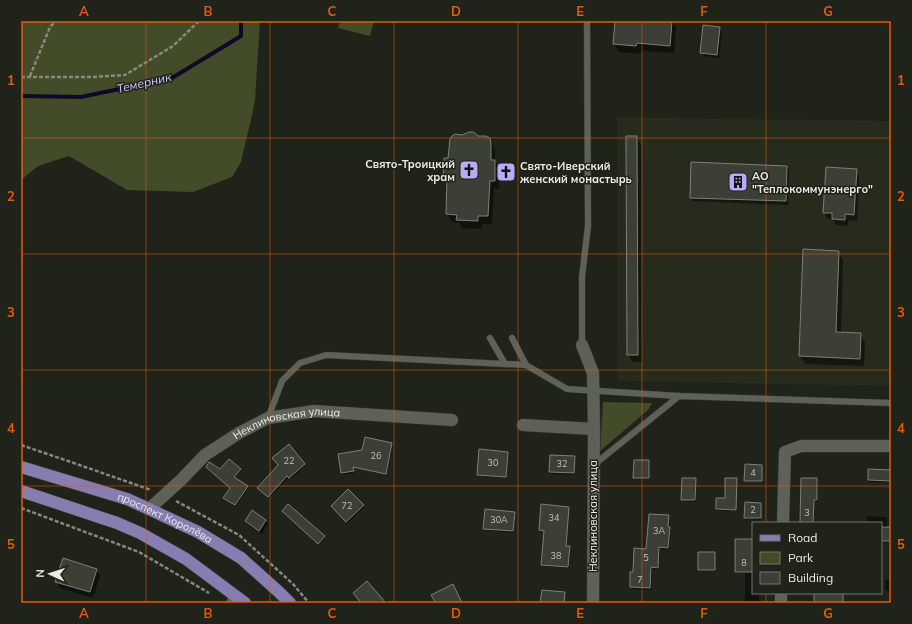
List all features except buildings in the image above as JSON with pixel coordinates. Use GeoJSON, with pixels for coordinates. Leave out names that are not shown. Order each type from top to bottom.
{"type":"FeatureCollection","features":[{"type":"Feature","properties":{"kind":"main road","name":"проспект Королёва"},"geometry":{"type":"LineString","coordinates":[[21,467],[127,499],[198,532],[241,558],[290,603]]}},
{"type":"Feature","properties":{"kind":"main road","name":"проспект Королёва"},"geometry":{"type":"LineString","coordinates":[[21,491],[117,523],[140,533],[186,560],[231,598],[245,603]]}},
{"type":"Feature","properties":{"kind":"street","name":"Неклиновская улица"},"geometry":{"type":"LineString","coordinates":[[582,345],[593,373],[594,390],[593,603]]}},
{"type":"Feature","properties":{"kind":"street","name":"Неклиновская улица"},"geometry":{"type":"LineString","coordinates":[[149,508],[181,480],[205,455],[239,433],[268,418],[314,412],[452,420]]}},
{"type":"Feature","properties":{"kind":"street"},"geometry":{"type":"LineString","coordinates":[[524,425],[594,429]]}},
{"type":"Feature","properties":{"kind":"street"},"geometry":{"type":"LineString","coordinates":[[783,522],[785,452],[801,446],[891,446]]}},
{"type":"Feature","properties":{"kind":"lane"},"geometry":{"type":"LineString","coordinates":[[582,345],[582,277],[588,226],[587,21]]}},
{"type":"Feature","properties":{"kind":"lane"},"geometry":{"type":"LineString","coordinates":[[490,338],[505,364]]}},
{"type":"Feature","properties":{"kind":"lane"},"geometry":{"type":"LineString","coordinates":[[512,338],[526,365]]}},
{"type":"Feature","properties":{"kind":"lane"},"geometry":{"type":"LineString","coordinates":[[268,418],[282,381],[300,363],[326,355],[526,365],[567,389],[679,396],[891,403]]}},
{"type":"Feature","properties":{"kind":"lane"},"geometry":{"type":"LineString","coordinates":[[593,465],[679,396]]}},
{"type":"Feature","properties":{"kind":"path"},"geometry":{"type":"LineString","coordinates":[[30,76],[50,27],[56,21]]}},
{"type":"Feature","properties":{"kind":"path"},"geometry":{"type":"LineString","coordinates":[[21,77],[92,77],[125,75],[173,46],[199,21]]}},
{"type":"Feature","properties":{"kind":"path"},"geometry":{"type":"LineString","coordinates":[[21,508],[140,552],[212,595]]}},
{"type":"Feature","properties":{"kind":"shaded area"},"geometry":{"type":"Polygon","coordinates":[[[617,117],[891,121],[891,386],[618,381],[617,117]]]}},
{"type":"Feature","properties":{"kind":"green space"},"geometry":{"type":"Polygon","coordinates":[[[21,21],[260,21],[255,100],[241,162],[232,177],[193,192],[127,190],[69,156],[38,166],[21,180],[21,21]]]}},
{"type":"Feature","properties":{"kind":"green space"},"geometry":{"type":"Polygon","coordinates":[[[340,21],[374,21],[370,36],[338,28],[340,21]]]}},
{"type":"Feature","properties":{"kind":"green space"},"geometry":{"type":"Polygon","coordinates":[[[603,402],[652,403],[648,410],[600,451],[603,402]]]}},
{"type":"Feature","properties":{"kind":"waterway","name":"Темерник"},"geometry":{"type":"LineString","coordinates":[[21,96],[81,97],[172,78],[241,36],[241,21]]}},
{"type":"Feature","properties":{"kind":"place","name":"Свято-Троицкий храм"},"geometry":{"type":"Point","coordinates":[469,170]}},
{"type":"Feature","properties":{"kind":"place","name":"Свято-Иверский женский монастырь"},"geometry":{"type":"Point","coordinates":[506,172]}},
{"type":"Feature","properties":{"kind":"place","name":"АО \"Теплокоммунэнерго\""},"geometry":{"type":"Point","coordinates":[738,182]}}]}
